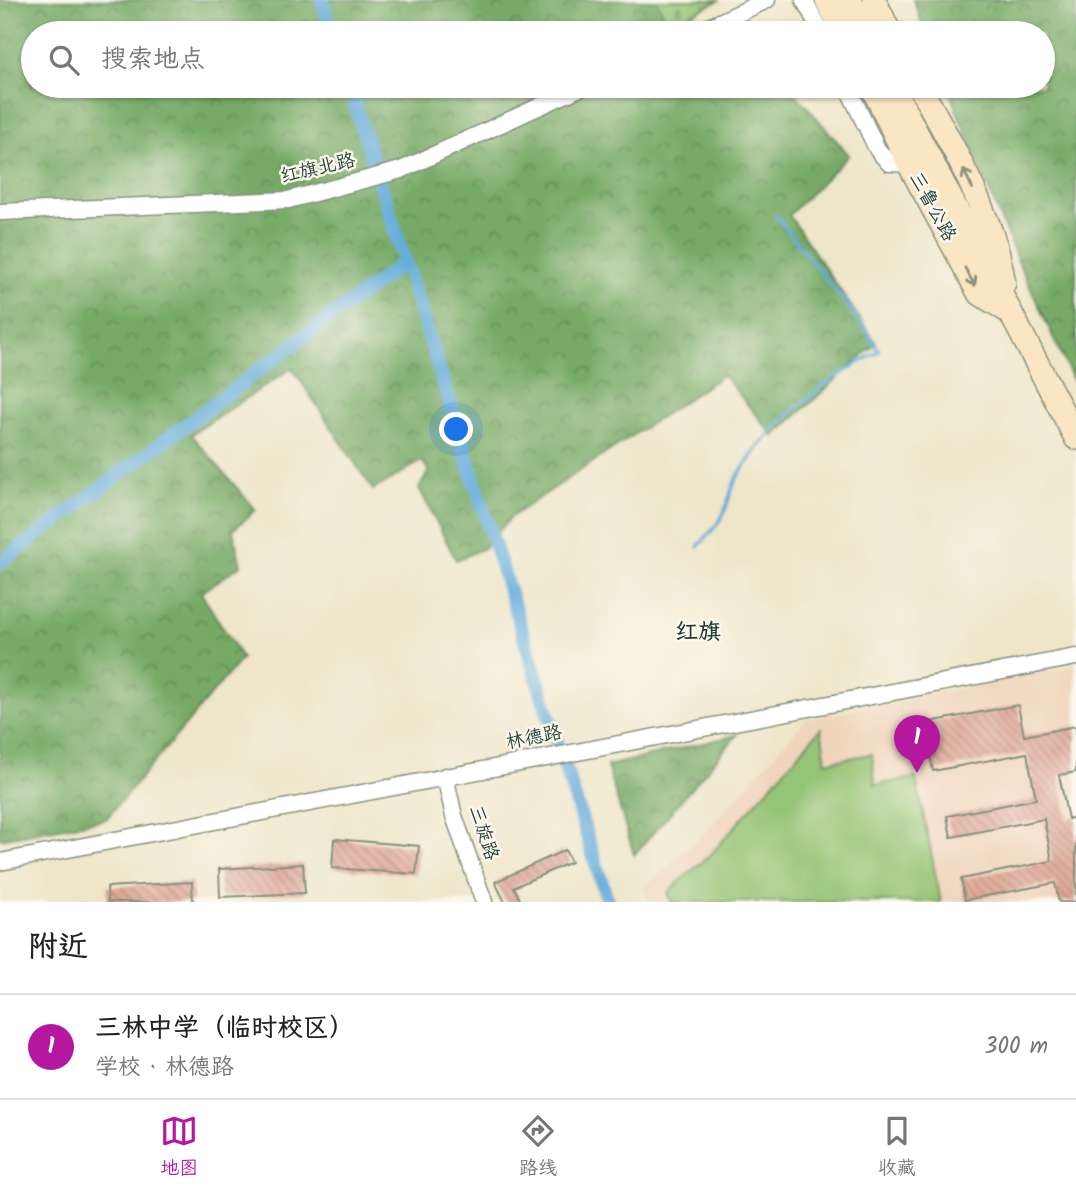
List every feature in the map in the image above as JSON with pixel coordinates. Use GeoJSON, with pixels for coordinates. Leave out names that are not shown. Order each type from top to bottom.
{"type":"FeatureCollection","features":[{"type":"Feature","properties":{"kind":"main road"},"geometry":{"type":"LineString","coordinates":[[827,0],[838,21]]}},
{"type":"Feature","properties":{"kind":"main road"},"geometry":{"type":"LineString","coordinates":[[849,0],[860,21]]}},
{"type":"Feature","properties":{"kind":"main road"},"geometry":{"type":"LineString","coordinates":[[874,0],[884,21]]}},
{"type":"Feature","properties":{"kind":"main road","name":"三鲁公路"},"geometry":{"type":"LineString","coordinates":[[878,98],[909,164],[979,293],[1011,313]]}},
{"type":"Feature","properties":{"kind":"main road","name":"三鲁公路"},"geometry":{"type":"LineString","coordinates":[[898,98],[1076,438]]}},
{"type":"Feature","properties":{"kind":"main road","name":"三鲁公路"},"geometry":{"type":"LineString","coordinates":[[926,98],[979,201],[995,242],[1011,313]]}},
{"type":"Feature","properties":{"kind":"street"},"geometry":{"type":"LineString","coordinates":[[722,21],[767,0]]}},
{"type":"Feature","properties":{"kind":"street"},"geometry":{"type":"LineString","coordinates":[[804,0],[815,21]]}},
{"type":"Feature","properties":{"kind":"street","name":"红旗北路"},"geometry":{"type":"LineString","coordinates":[[0,212],[288,200],[401,170],[558,98]]}},
{"type":"Feature","properties":{"kind":"street"},"geometry":{"type":"LineString","coordinates":[[853,98],[877,149],[889,163],[909,164]]}},
{"type":"Feature","properties":{"kind":"street","name":"林德路"},"geometry":{"type":"LineString","coordinates":[[0,862],[1076,657]]}},
{"type":"Feature","properties":{"kind":"street","name":"三旋路"},"geometry":{"type":"LineString","coordinates":[[445,776],[454,816],[484,902]]}},
{"type":"Feature","properties":{"kind":"shaded area"},"geometry":{"type":"Polygon","coordinates":[[[1076,666],[1076,902],[648,902],[644,888],[710,827],[806,719],[1076,666]]]}},
{"type":"Feature","properties":{"kind":"green space"},"geometry":{"type":"Polygon","coordinates":[[[0,0],[656,0],[667,21],[21,21],[21,98],[799,98],[849,155],[789,215],[876,343],[774,436],[723,375],[511,517],[484,548],[456,560],[419,488],[429,471],[422,461],[373,490],[292,368],[191,435],[256,510],[233,530],[241,565],[201,593],[242,658],[106,819],[0,839],[0,0]]]}},
{"type":"Feature","properties":{"kind":"green space"},"geometry":{"type":"Polygon","coordinates":[[[656,0],[720,0],[677,21],[667,21],[656,0]]]}},
{"type":"Feature","properties":{"kind":"green space"},"geometry":{"type":"Polygon","coordinates":[[[913,0],[1076,0],[1076,386],[1016,257],[952,98],[1055,98],[1055,21],[921,21],[913,0]]]}},
{"type":"Feature","properties":{"kind":"green space"},"geometry":{"type":"Polygon","coordinates":[[[821,728],[826,762],[872,754],[875,785],[916,778],[941,902],[671,902],[668,892],[712,853],[821,728]]]}},
{"type":"Feature","properties":{"kind":"green space"},"geometry":{"type":"Polygon","coordinates":[[[737,735],[634,855],[607,766],[737,735]]]}},
{"type":"Feature","properties":{"kind":"building"},"geometry":{"type":"Polygon","coordinates":[[[1018,705],[1024,736],[1076,726],[1076,772],[1059,775],[1068,819],[1076,817],[1076,902],[1059,902],[1055,883],[965,900],[961,879],[1052,861],[1044,819],[951,837],[947,816],[1036,799],[1027,753],[933,771],[924,723],[1018,705]]]}},
{"type":"Feature","properties":{"kind":"building"},"geometry":{"type":"Polygon","coordinates":[[[334,839],[419,846],[416,874],[332,868],[334,839]]]}},
{"type":"Feature","properties":{"kind":"building"},"geometry":{"type":"Polygon","coordinates":[[[565,850],[571,862],[514,887],[521,902],[505,902],[495,882],[565,850]]]}},
{"type":"Feature","properties":{"kind":"building"},"geometry":{"type":"Polygon","coordinates":[[[303,864],[305,893],[220,897],[219,869],[303,864]]]}},
{"type":"Feature","properties":{"kind":"building"},"geometry":{"type":"Polygon","coordinates":[[[192,882],[193,902],[108,902],[107,887],[192,882]]]}},
{"type":"Feature","properties":{"kind":"waterway"},"geometry":{"type":"LineString","coordinates":[[322,0],[328,21]]}},
{"type":"Feature","properties":{"kind":"waterway"},"geometry":{"type":"LineString","coordinates":[[353,98],[608,902]]}},
{"type":"Feature","properties":{"kind":"waterway"},"geometry":{"type":"LineString","coordinates":[[698,547],[722,517],[735,481],[766,438],[818,390],[879,351],[855,315],[775,215]]}},
{"type":"Feature","properties":{"kind":"waterway"},"geometry":{"type":"LineString","coordinates":[[0,563],[405,262]]}},
{"type":"Feature","properties":{"kind":"place","name":"三林中学（临时校区）"},"geometry":{"type":"Point","coordinates":[917,773]}},
{"type":"Feature","properties":{"kind":"district","name":"红旗"},"geometry":{"type":"Point","coordinates":[698,633]}}]}
